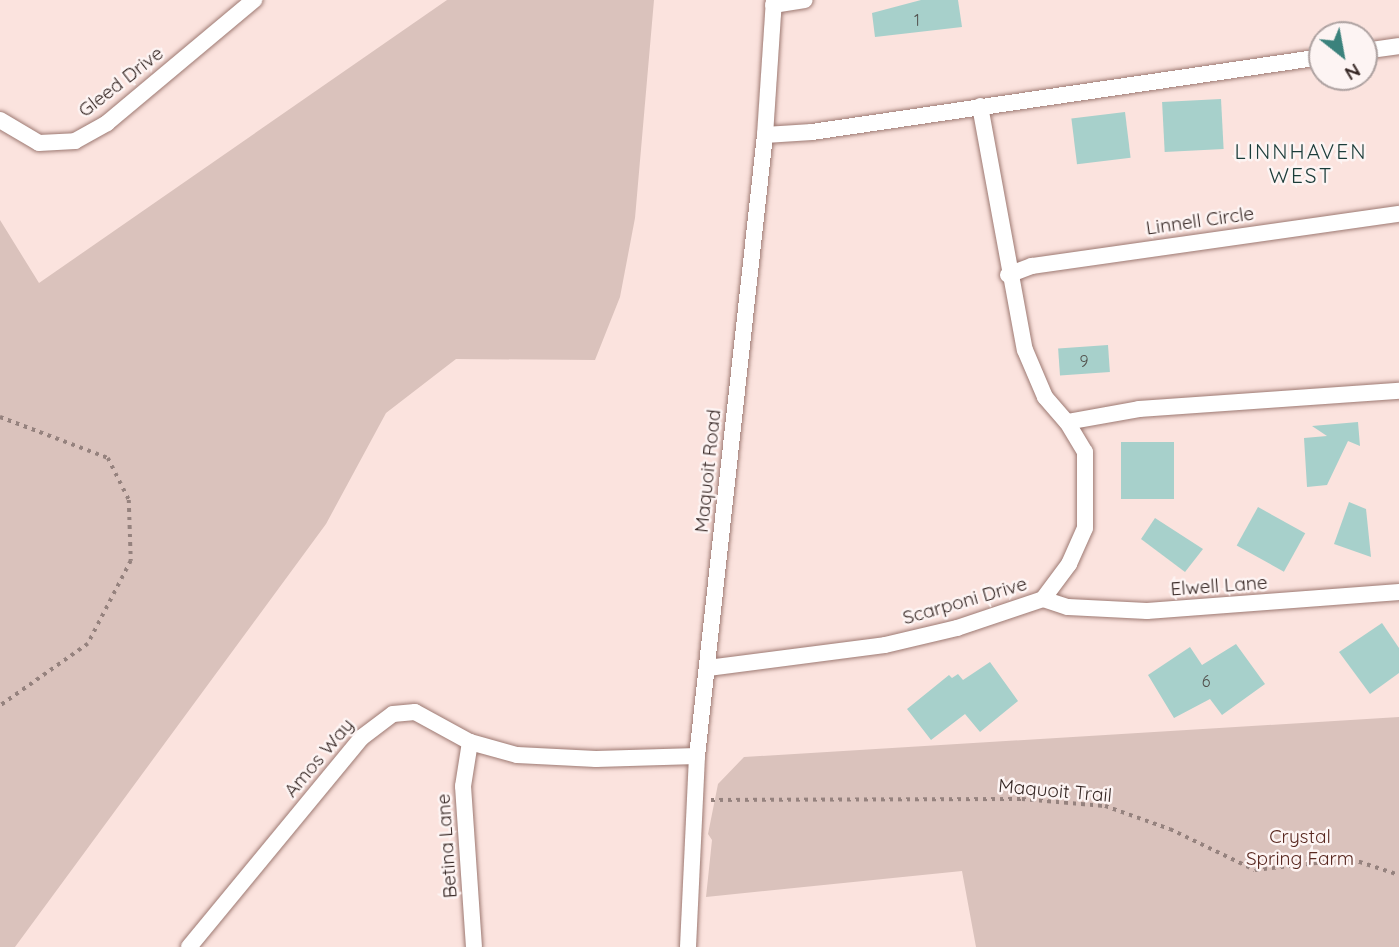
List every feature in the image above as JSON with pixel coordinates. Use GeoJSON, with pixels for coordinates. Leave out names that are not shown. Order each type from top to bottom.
{"type":"FeatureCollection","features":[{"type":"Feature","properties":{"kind":"street","name":"Gleed Drive"},"geometry":{"type":"LineString","coordinates":[[0,120],[39,143],[58,144],[83,137],[107,123],[254,0]]}},
{"type":"Feature","properties":{"kind":"street"},"geometry":{"type":"LineString","coordinates":[[774,2],[805,0]]}},
{"type":"Feature","properties":{"kind":"street","name":"Maquoit Road"},"geometry":{"type":"LineString","coordinates":[[688,947],[697,756],[765,135],[774,2]]}},
{"type":"Feature","properties":{"kind":"street"},"geometry":{"type":"LineString","coordinates":[[1378,49],[1399,46]]}},
{"type":"Feature","properties":{"kind":"street"},"geometry":{"type":"LineString","coordinates":[[765,135],[1308,59]]}},
{"type":"Feature","properties":{"kind":"street"},"geometry":{"type":"LineString","coordinates":[[979,106],[1008,275],[1033,374],[1067,422],[1139,409],[1399,391]]}},
{"type":"Feature","properties":{"kind":"street","name":"Linnell Circle"},"geometry":{"type":"LineString","coordinates":[[1008,275],[1032,266],[1399,214]]}},
{"type":"Feature","properties":{"kind":"street","name":"Scarponi Drive"},"geometry":{"type":"LineString","coordinates":[[708,668],[885,645],[957,628],[1043,599],[1069,564],[1085,527],[1085,452],[1067,422]]}},
{"type":"Feature","properties":{"kind":"street","name":"Elwell Lane"},"geometry":{"type":"LineString","coordinates":[[1043,599],[1068,607],[1147,611],[1399,592]]}},
{"type":"Feature","properties":{"kind":"street","name":"Amos Way"},"geometry":{"type":"LineString","coordinates":[[189,947],[375,724],[393,713],[415,712],[470,742],[517,755],[596,759],[697,756]]}},
{"type":"Feature","properties":{"kind":"street","name":"Betina Lane"},"geometry":{"type":"LineString","coordinates":[[470,742],[463,786],[474,947]]}},
{"type":"Feature","properties":{"kind":"path"},"geometry":{"type":"LineString","coordinates":[[0,417],[108,458],[129,500],[131,561],[88,644],[0,706]]}},
{"type":"Feature","properties":{"kind":"path","name":"Maquoit Trail"},"geometry":{"type":"LineString","coordinates":[[694,802],[761,797],[1022,799],[1105,806],[1170,829],[1255,870],[1351,859],[1399,876]]}},
{"type":"Feature","properties":{"kind":"green space"},"geometry":{"type":"Polygon","coordinates":[[[447,0],[654,0],[635,218],[620,297],[595,360],[456,359],[386,413],[326,524],[15,947],[0,947],[0,220],[39,283],[447,0]]]}},
{"type":"Feature","properties":{"kind":"green space","name":"Crystal Spring Farm"},"geometry":{"type":"Polygon","coordinates":[[[1399,717],[1399,947],[976,947],[962,871],[706,897],[712,840],[708,834],[718,784],[744,757],[1399,717]]]}},
{"type":"Feature","properties":{"kind":"building"},"geometry":{"type":"Polygon","coordinates":[[[921,0],[958,0],[962,27],[875,37],[872,13],[921,0]]]}},
{"type":"Feature","properties":{"kind":"building"},"geometry":{"type":"Polygon","coordinates":[[[1221,99],[1224,149],[1165,152],[1162,102],[1221,99]]]}},
{"type":"Feature","properties":{"kind":"building"},"geometry":{"type":"Polygon","coordinates":[[[1125,112],[1131,158],[1077,164],[1071,119],[1125,112]]]}},
{"type":"Feature","properties":{"kind":"building"},"geometry":{"type":"Polygon","coordinates":[[[1108,345],[1110,372],[1060,375],[1058,348],[1108,345]]]}},
{"type":"Feature","properties":{"kind":"building"},"geometry":{"type":"Polygon","coordinates":[[[1358,422],[1360,446],[1348,441],[1327,485],[1307,487],[1304,438],[1327,436],[1312,426],[1358,422]]]}},
{"type":"Feature","properties":{"kind":"building"},"geometry":{"type":"Polygon","coordinates":[[[1121,442],[1174,442],[1174,499],[1121,499],[1121,442]]]}},
{"type":"Feature","properties":{"kind":"building"},"geometry":{"type":"Polygon","coordinates":[[[1349,502],[1366,509],[1371,557],[1334,544],[1349,502]]]}},
{"type":"Feature","properties":{"kind":"building"},"geometry":{"type":"Polygon","coordinates":[[[1258,507],[1305,533],[1284,572],[1237,545],[1258,507]]]}},
{"type":"Feature","properties":{"kind":"building"},"geometry":{"type":"Polygon","coordinates":[[[1155,518],[1203,549],[1185,572],[1141,539],[1155,518]]]}},
{"type":"Feature","properties":{"kind":"building"},"geometry":{"type":"Polygon","coordinates":[[[1382,623],[1399,648],[1399,673],[1370,694],[1339,652],[1382,623]]]}},
{"type":"Feature","properties":{"kind":"building"},"geometry":{"type":"Polygon","coordinates":[[[1236,644],[1265,684],[1222,715],[1210,699],[1174,718],[1148,675],[1190,647],[1202,665],[1236,644]]]}},
{"type":"Feature","properties":{"kind":"building"},"geometry":{"type":"Polygon","coordinates":[[[990,662],[1018,701],[980,732],[965,714],[931,740],[907,709],[949,675],[952,678],[958,674],[963,680],[990,662]]]}},
{"type":"Feature","properties":{"kind":"district","name":"LINNHAVEN WEST"},"geometry":{"type":"Point","coordinates":[1301,163]}}]}
